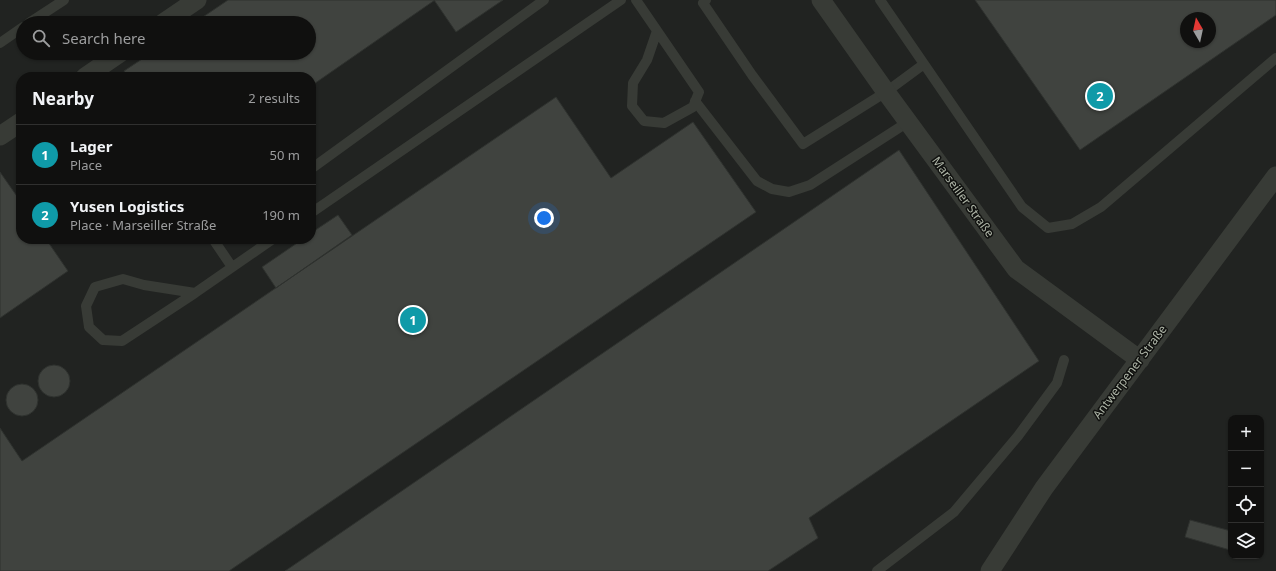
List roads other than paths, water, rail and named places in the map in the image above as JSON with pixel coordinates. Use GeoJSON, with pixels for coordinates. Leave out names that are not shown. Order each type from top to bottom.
{"type":"FeatureCollection","features":[{"type":"Feature","properties":{"kind":"street"},"geometry":{"type":"LineString","coordinates":[[173,16],[197,0]]}},
{"type":"Feature","properties":{"kind":"street","name":"Marseiller Straße"},"geometry":{"type":"LineString","coordinates":[[822,0],[886,92],[1016,269],[1140,360]]}},
{"type":"Feature","properties":{"kind":"street"},"geometry":{"type":"LineString","coordinates":[[99,72],[112,60]]}},
{"type":"Feature","properties":{"kind":"street"},"geometry":{"type":"LineString","coordinates":[[0,136],[16,125]]}},
{"type":"Feature","properties":{"kind":"street","name":"Antwerpener Straße"},"geometry":{"type":"LineString","coordinates":[[990,571],[1044,488],[1276,176]]}},
{"type":"Feature","properties":{"kind":"lane"},"geometry":{"type":"LineString","coordinates":[[40,16],[64,0]]}},
{"type":"Feature","properties":{"kind":"lane"},"geometry":{"type":"LineString","coordinates":[[316,165],[544,0]]}},
{"type":"Feature","properties":{"kind":"lane"},"geometry":{"type":"LineString","coordinates":[[316,210],[621,0]]}},
{"type":"Feature","properties":{"kind":"lane"},"geometry":{"type":"LineString","coordinates":[[636,0],[699,92],[692,107],[664,123],[644,121],[632,106],[633,84],[647,60],[657,31]]}},
{"type":"Feature","properties":{"kind":"lane"},"geometry":{"type":"LineString","coordinates":[[706,0],[702,3],[802,144],[886,92],[924,64]]}},
{"type":"Feature","properties":{"kind":"lane"},"geometry":{"type":"LineString","coordinates":[[880,0],[1022,207],[1048,228],[1072,224],[1101,207],[1276,58]]}},
{"type":"Feature","properties":{"kind":"lane"},"geometry":{"type":"LineString","coordinates":[[0,43],[16,32]]}},
{"type":"Feature","properties":{"kind":"lane"},"geometry":{"type":"LineString","coordinates":[[695,101],[757,181],[772,189],[789,192],[810,185],[908,122]]}},
{"type":"Feature","properties":{"kind":"lane"},"geometry":{"type":"LineString","coordinates":[[216,244],[232,267]]}},
{"type":"Feature","properties":{"kind":"lane"},"geometry":{"type":"LineString","coordinates":[[195,293],[144,285],[123,279],[96,287],[86,306],[89,328],[103,340],[122,340],[195,293],[266,244]]}},
{"type":"Feature","properties":{"kind":"lane"},"geometry":{"type":"LineString","coordinates":[[877,571],[954,512],[1018,436],[1057,383],[1064,360]]}},
{"type":"Feature","properties":{"kind":"place","name":"Yusen Logistics"},"geometry":{"type":"Point","coordinates":[1100,96]}},
{"type":"Feature","properties":{"kind":"place","name":"Lager"},"geometry":{"type":"Point","coordinates":[413,320]}}]}
